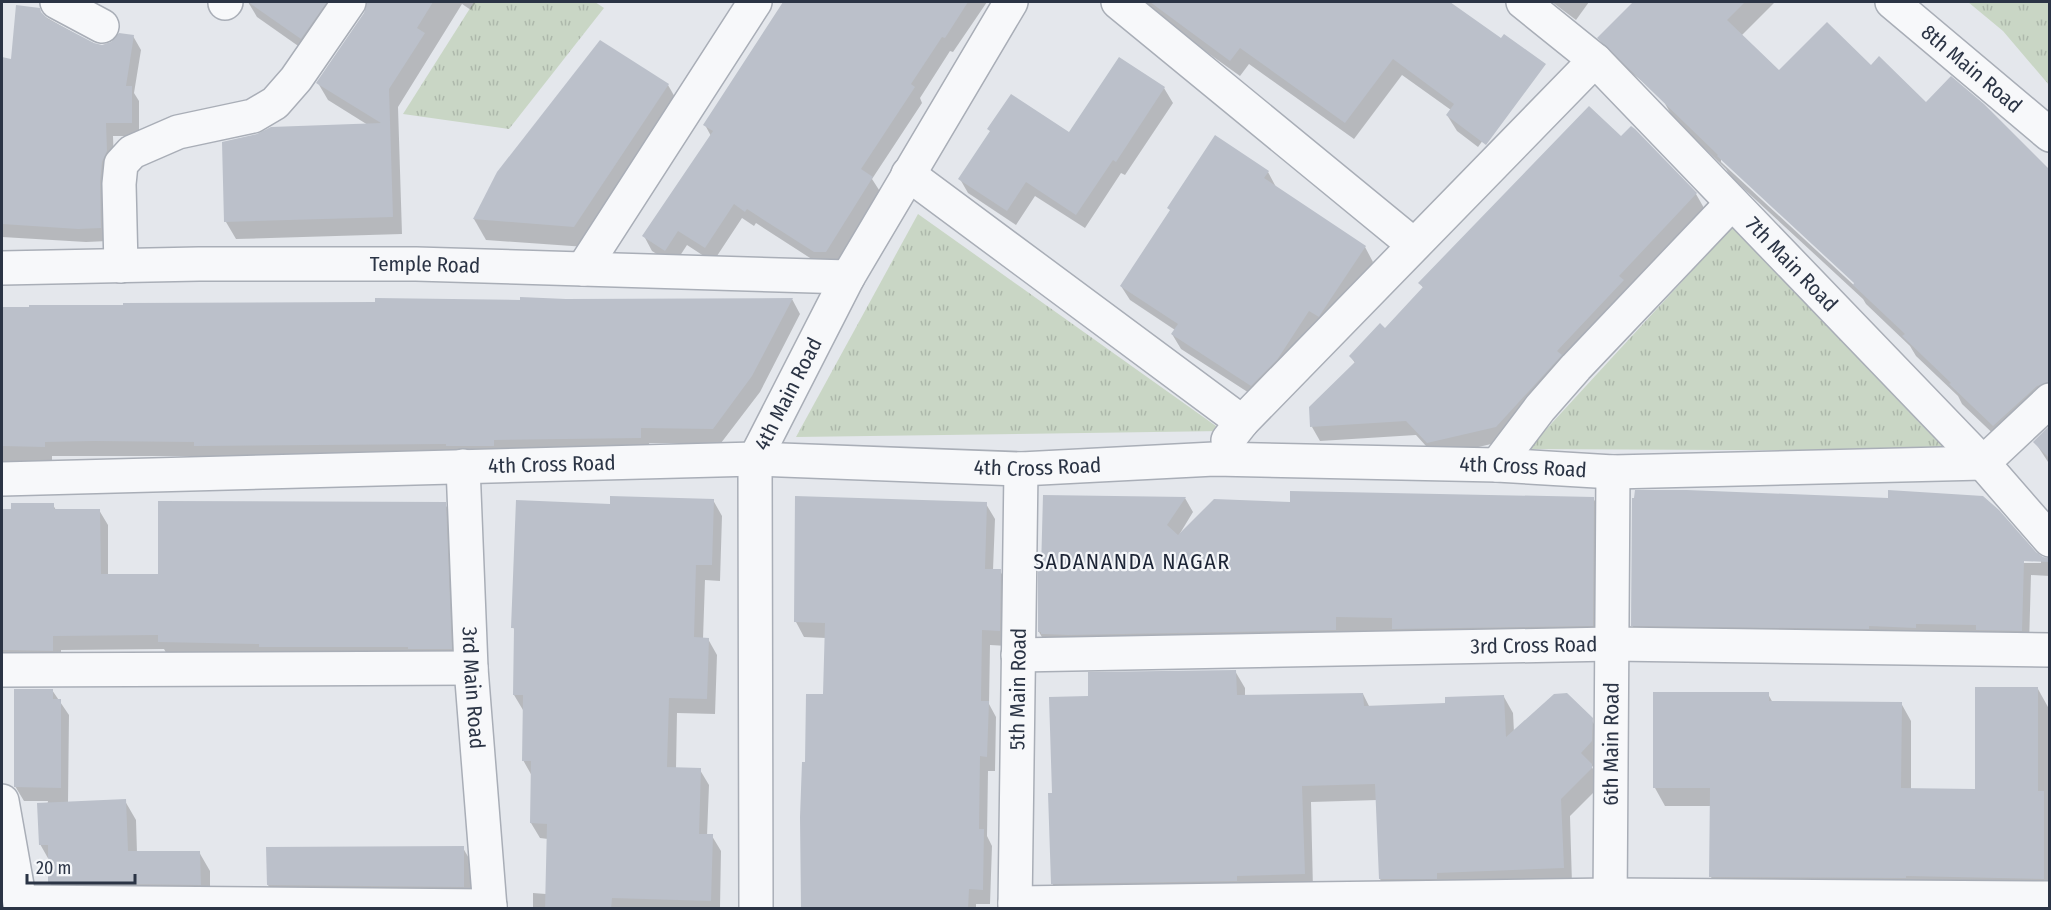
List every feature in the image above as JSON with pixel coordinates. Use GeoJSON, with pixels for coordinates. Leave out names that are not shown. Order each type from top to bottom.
{"type":"FeatureCollection","features":[{"type":"Feature","properties":{"kind":"street"},"geometry":{"type":"LineString","coordinates":[[57,2],[102,26]]}},
{"type":"Feature","properties":{"kind":"street"},"geometry":{"type":"LineString","coordinates":[[121,266],[119,183],[121,164],[132,152],[178,132],[253,116],[275,103],[296,79],[349,2]]}},
{"type":"Feature","properties":{"kind":"street"},"geometry":{"type":"LineString","coordinates":[[584,269],[755,2]]}},
{"type":"Feature","properties":{"kind":"street","name":"4th Main Road"},"geometry":{"type":"LineString","coordinates":[[756,909],[755,459],[848,277],[1011,2]]}},
{"type":"Feature","properties":{"kind":"street"},"geometry":{"type":"LineString","coordinates":[[1118,2],[1414,245]]}},
{"type":"Feature","properties":{"kind":"street","name":"7th Main Road"},"geometry":{"type":"LineString","coordinates":[[1522,2],[1595,60],[1983,463],[2049,540]]}},
{"type":"Feature","properties":{"kind":"street","name":"8th Main Road"},"geometry":{"type":"LineString","coordinates":[[1892,2],[2049,135]]}},
{"type":"Feature","properties":{"kind":"street"},"geometry":{"type":"LineString","coordinates":[[1214,459],[1242,422],[1595,60]]}},
{"type":"Feature","properties":{"kind":"street"},"geometry":{"type":"LineString","coordinates":[[908,174],[1242,422]]}},
{"type":"Feature","properties":{"kind":"street"},"geometry":{"type":"LineString","coordinates":[[1497,465],[1540,408],[1576,367],[1732,203]]}},
{"type":"Feature","properties":{"kind":"street","name":"Temple Road"},"geometry":{"type":"LineString","coordinates":[[2,268],[199,264],[416,264],[848,277]]}},
{"type":"Feature","properties":{"kind":"street"},"geometry":{"type":"LineString","coordinates":[[1983,463],[2049,400]]}},
{"type":"Feature","properties":{"kind":"street","name":"4th Cross Road"},"geometry":{"type":"LineString","coordinates":[[2,479],[755,459],[1021,469],[1214,459],[1497,465],[1613,472],[1983,463]]}},
{"type":"Feature","properties":{"kind":"street","name":"3rd Main Road"},"geometry":{"type":"LineString","coordinates":[[464,466],[471,668],[490,908]]}},
{"type":"Feature","properties":{"kind":"street","name":"5th Main Road"},"geometry":{"type":"LineString","coordinates":[[1015,906],[1021,469]]}},
{"type":"Feature","properties":{"kind":"street","name":"6th Main Road"},"geometry":{"type":"LineString","coordinates":[[1610,902],[1613,472]]}},
{"type":"Feature","properties":{"kind":"street","name":"3rd Cross Road"},"geometry":{"type":"LineString","coordinates":[[1018,655],[1612,644],[2049,650]]}},
{"type":"Feature","properties":{"kind":"street"},"geometry":{"type":"LineString","coordinates":[[2,670],[471,668]]}},
{"type":"Feature","properties":{"kind":"street"},"geometry":{"type":"LineString","coordinates":[[2,801],[20,905],[490,908]]}},
{"type":"Feature","properties":{"kind":"street"},"geometry":{"type":"LineString","coordinates":[[1015,906],[2049,898]]}},
{"type":"Feature","properties":{"kind":"green space"},"geometry":{"type":"Polygon","coordinates":[[[474,2],[595,2],[604,8],[509,129],[403,114],[474,2]]]}},
{"type":"Feature","properties":{"kind":"green space"},"geometry":{"type":"Polygon","coordinates":[[[1968,2],[2049,2],[2049,85],[2003,31],[1968,2]]]}},
{"type":"Feature","properties":{"kind":"green space"},"geometry":{"type":"Polygon","coordinates":[[[918,214],[1223,431],[796,437],[918,214]]]}},
{"type":"Feature","properties":{"kind":"green space"},"geometry":{"type":"Polygon","coordinates":[[[1734,225],[1951,451],[1528,449],[1734,225]]]}},
{"type":"Feature","properties":{"kind":"building"},"geometry":{"type":"Polygon","coordinates":[[[248,2],[327,2],[301,39],[248,2]]]}},
{"type":"Feature","properties":{"kind":"building"},"geometry":{"type":"Polygon","coordinates":[[[367,2],[433,2],[417,28],[425,33],[389,89],[393,217],[224,222],[222,142],[257,134],[271,127],[381,123],[316,83],[364,13],[367,2]]]}},
{"type":"Feature","properties":{"kind":"building"},"geometry":{"type":"Polygon","coordinates":[[[783,2],[968,2],[911,84],[915,87],[861,169],[873,177],[826,252],[814,252],[747,209],[745,212],[734,204],[705,248],[678,231],[665,251],[642,236],[713,131],[703,125],[783,2]]]}},
{"type":"Feature","properties":{"kind":"building"},"geometry":{"type":"Polygon","coordinates":[[[1150,2],[1450,2],[1501,38],[1504,34],[1546,64],[1486,145],[1446,115],[1454,104],[1393,59],[1345,123],[1240,48],[1230,61],[1150,2]]]}},
{"type":"Feature","properties":{"kind":"building"},"geometry":{"type":"Polygon","coordinates":[[[1633,2],[1745,2],[1727,20],[1779,70],[1827,22],[1871,65],[1879,56],[1926,102],[1951,76],[1984,104],[2049,169],[2049,382],[2037,386],[1993,426],[1902,336],[1905,334],[1853,285],[1854,283],[1717,156],[1597,38],[1633,2]]]}},
{"type":"Feature","properties":{"kind":"building"},"geometry":{"type":"Polygon","coordinates":[[[16,5],[40,8],[48,19],[94,43],[102,45],[111,42],[119,33],[134,35],[126,86],[132,86],[132,123],[106,123],[107,151],[102,162],[100,182],[101,228],[78,229],[2,224],[2,57],[11,59],[16,5]]]}},
{"type":"Feature","properties":{"kind":"building"},"geometry":{"type":"Polygon","coordinates":[[[600,40],[669,84],[574,227],[473,219],[497,172],[600,40]]]}},
{"type":"Feature","properties":{"kind":"building"},"geometry":{"type":"Polygon","coordinates":[[[1119,57],[1165,87],[1116,162],[1113,160],[1076,215],[1026,182],[1007,211],[958,179],[990,131],[987,129],[1011,94],[1069,132],[1119,57]]]}},
{"type":"Feature","properties":{"kind":"building"},"geometry":{"type":"Polygon","coordinates":[[[1589,106],[1621,136],[1631,126],[1635,129],[1697,193],[1619,276],[1624,280],[1557,351],[1562,355],[1496,427],[1427,443],[1406,421],[1310,427],[1309,407],[1355,362],[1349,356],[1380,323],[1385,328],[1423,287],[1418,283],[1589,106]]]}},
{"type":"Feature","properties":{"kind":"building"},"geometry":{"type":"Polygon","coordinates":[[[1215,135],[1269,171],[1264,178],[1366,246],[1319,317],[1309,311],[1277,360],[1251,386],[1171,334],[1178,324],[1120,286],[1170,210],[1167,208],[1215,135]]]}},
{"type":"Feature","properties":{"kind":"building"},"geometry":{"type":"Polygon","coordinates":[[[520,297],[566,299],[793,298],[752,376],[713,429],[641,428],[641,438],[494,440],[494,446],[446,446],[446,444],[194,446],[194,442],[94,441],[45,442],[45,447],[2,446],[2,307],[123,305],[123,303],[375,302],[375,298],[520,300],[520,297]]]}},
{"type":"Feature","properties":{"kind":"building"},"geometry":{"type":"Polygon","coordinates":[[[2049,426],[2049,458],[2033,442],[2049,426]]]}},
{"type":"Feature","properties":{"kind":"building"},"geometry":{"type":"Polygon","coordinates":[[[1635,490],[1888,498],[1888,490],[1983,496],[1999,510],[2036,552],[2049,558],[2049,562],[2024,561],[2022,631],[1976,630],[1976,625],[1916,624],[1916,628],[1869,626],[1869,629],[1631,626],[1632,498],[1634,498],[1635,490]]]}},
{"type":"Feature","properties":{"kind":"building"},"geometry":{"type":"Polygon","coordinates":[[[1290,491],[1594,497],[1593,626],[1392,629],[1392,618],[1336,617],[1336,630],[1068,635],[1038,632],[1038,570],[1041,570],[1043,495],[1186,497],[1167,525],[1178,535],[1214,499],[1290,502],[1290,491]]]}},
{"type":"Feature","properties":{"kind":"building"},"geometry":{"type":"Polygon","coordinates":[[[610,496],[714,499],[712,565],[696,565],[694,637],[709,638],[707,699],[669,698],[667,767],[701,768],[699,834],[713,834],[711,901],[612,898],[611,909],[545,909],[547,824],[530,823],[531,761],[522,761],[523,695],[513,695],[514,628],[511,628],[516,500],[610,504],[610,496]]]}},
{"type":"Feature","properties":{"kind":"building"},"geometry":{"type":"Polygon","coordinates":[[[795,496],[987,502],[985,569],[1001,569],[1000,631],[982,630],[981,701],[989,701],[987,757],[980,756],[979,829],[984,829],[983,890],[969,889],[968,909],[801,909],[800,817],[802,762],[805,762],[806,694],[823,694],[825,623],[794,622],[795,496]]]}},
{"type":"Feature","properties":{"kind":"building"},"geometry":{"type":"Polygon","coordinates":[[[158,501],[446,502],[452,649],[259,647],[259,644],[158,642],[158,635],[53,636],[53,651],[2,650],[2,509],[11,509],[11,503],[54,503],[54,509],[100,509],[101,574],[158,574],[158,501]]]}},
{"type":"Feature","properties":{"kind":"building"},"geometry":{"type":"Polygon","coordinates":[[[1236,670],[1237,695],[1363,693],[1364,706],[1445,703],[1445,697],[1504,695],[1506,737],[1554,694],[1567,693],[1593,718],[1592,741],[1581,753],[1592,764],[1592,768],[1561,799],[1564,868],[1437,873],[1437,879],[1379,879],[1375,784],[1302,786],[1305,874],[1237,876],[1237,881],[1051,884],[1048,793],[1052,793],[1049,697],[1088,696],[1088,672],[1236,670]]]}},
{"type":"Feature","properties":{"kind":"building"},"geometry":{"type":"Polygon","coordinates":[[[1975,687],[2038,687],[2038,791],[2044,791],[2044,879],[1906,876],[1906,878],[1709,877],[1710,788],[1653,788],[1653,692],[1769,692],[1769,701],[1902,702],[1901,788],[1975,789],[1975,687]]]}},
{"type":"Feature","properties":{"kind":"building"},"geometry":{"type":"Polygon","coordinates":[[[14,689],[53,689],[53,699],[61,699],[61,788],[14,787],[14,689]]]}},
{"type":"Feature","properties":{"kind":"building"},"geometry":{"type":"Polygon","coordinates":[[[126,799],[128,851],[200,851],[201,885],[48,883],[48,845],[39,845],[37,803],[126,799]]]}},
{"type":"Feature","properties":{"kind":"building"},"geometry":{"type":"Polygon","coordinates":[[[464,846],[464,887],[267,885],[266,847],[464,846]]]}},
{"type":"Feature","properties":{"kind":"district","name":"SADANANDA NAGAR"},"geometry":{"type":"Point","coordinates":[1132,561]}}]}
